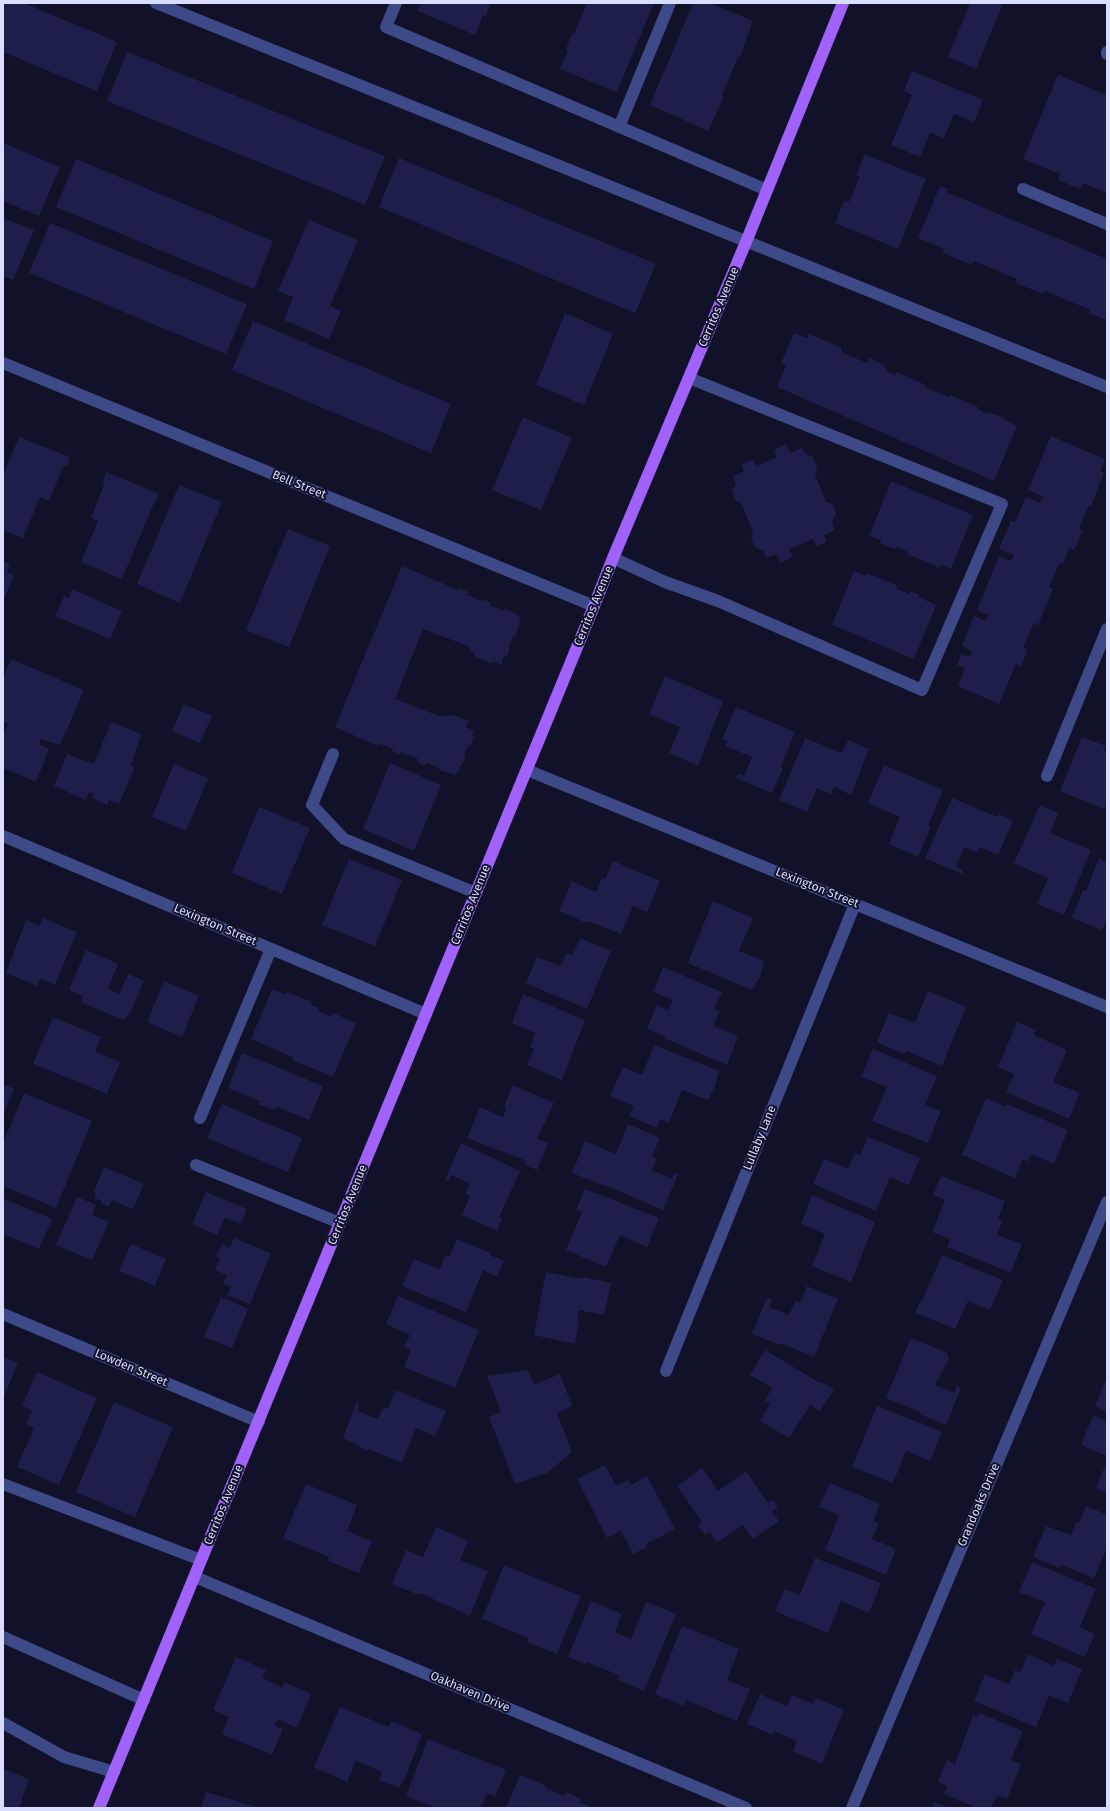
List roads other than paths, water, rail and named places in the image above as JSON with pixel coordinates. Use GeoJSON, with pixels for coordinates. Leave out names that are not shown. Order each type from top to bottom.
{"type":"FeatureCollection","features":[{"type":"Feature","properties":{"kind":"main road","name":"Cerritos Avenue"},"geometry":{"type":"LineString","coordinates":[[99,1808],[613,558],[746,242],[843,3]]}},
{"type":"Feature","properties":{"kind":"street"},"geometry":{"type":"LineString","coordinates":[[156,3],[1107,387]]}},
{"type":"Feature","properties":{"kind":"street"},"geometry":{"type":"LineString","coordinates":[[396,3],[386,27],[767,190]]}},
{"type":"Feature","properties":{"kind":"street"},"geometry":{"type":"LineString","coordinates":[[619,127],[670,3]]}},
{"type":"Feature","properties":{"kind":"street"},"geometry":{"type":"LineString","coordinates":[[1023,189],[1107,224]]}},
{"type":"Feature","properties":{"kind":"street","name":"Bell Street"},"geometry":{"type":"LineString","coordinates":[[3,364],[594,606]]}},
{"type":"Feature","properties":{"kind":"street"},"geometry":{"type":"LineString","coordinates":[[613,558],[665,582],[718,601],[922,690],[1002,504],[689,378]]}},
{"type":"Feature","properties":{"kind":"street"},"geometry":{"type":"LineString","coordinates":[[1047,776],[1107,629]]}},
{"type":"Feature","properties":{"kind":"street"},"geometry":{"type":"LineString","coordinates":[[332,754],[312,805],[344,839],[476,893]]}},
{"type":"Feature","properties":{"kind":"street","name":"Lexington Street"},"geometry":{"type":"LineString","coordinates":[[527,770],[1107,1007]]}},
{"type":"Feature","properties":{"kind":"street","name":"Lexington Street"},"geometry":{"type":"LineString","coordinates":[[3,836],[426,1014]]}},
{"type":"Feature","properties":{"kind":"street","name":"Lullaby Lane"},"geometry":{"type":"LineString","coordinates":[[666,1371],[855,904]]}},
{"type":"Feature","properties":{"kind":"street"},"geometry":{"type":"LineString","coordinates":[[200,1118],[271,949]]}},
{"type":"Feature","properties":{"kind":"street"},"geometry":{"type":"LineString","coordinates":[[196,1165],[340,1223]]}},
{"type":"Feature","properties":{"kind":"street","name":"Grandoaks Drive"},"geometry":{"type":"LineString","coordinates":[[852,1808],[1107,1202]]}},
{"type":"Feature","properties":{"kind":"street","name":"Lowden Street"},"geometry":{"type":"LineString","coordinates":[[3,1314],[259,1422]]}},
{"type":"Feature","properties":{"kind":"street"},"geometry":{"type":"LineString","coordinates":[[3,1484],[202,1560]]}},
{"type":"Feature","properties":{"kind":"street","name":"Oakhaven Drive"},"geometry":{"type":"LineString","coordinates":[[195,1577],[746,1808]]}},
{"type":"Feature","properties":{"kind":"street"},"geometry":{"type":"LineString","coordinates":[[3,1637],[144,1700]]}},
{"type":"Feature","properties":{"kind":"street"},"geometry":{"type":"LineString","coordinates":[[3,1723],[64,1756],[114,1772]]}}]}
